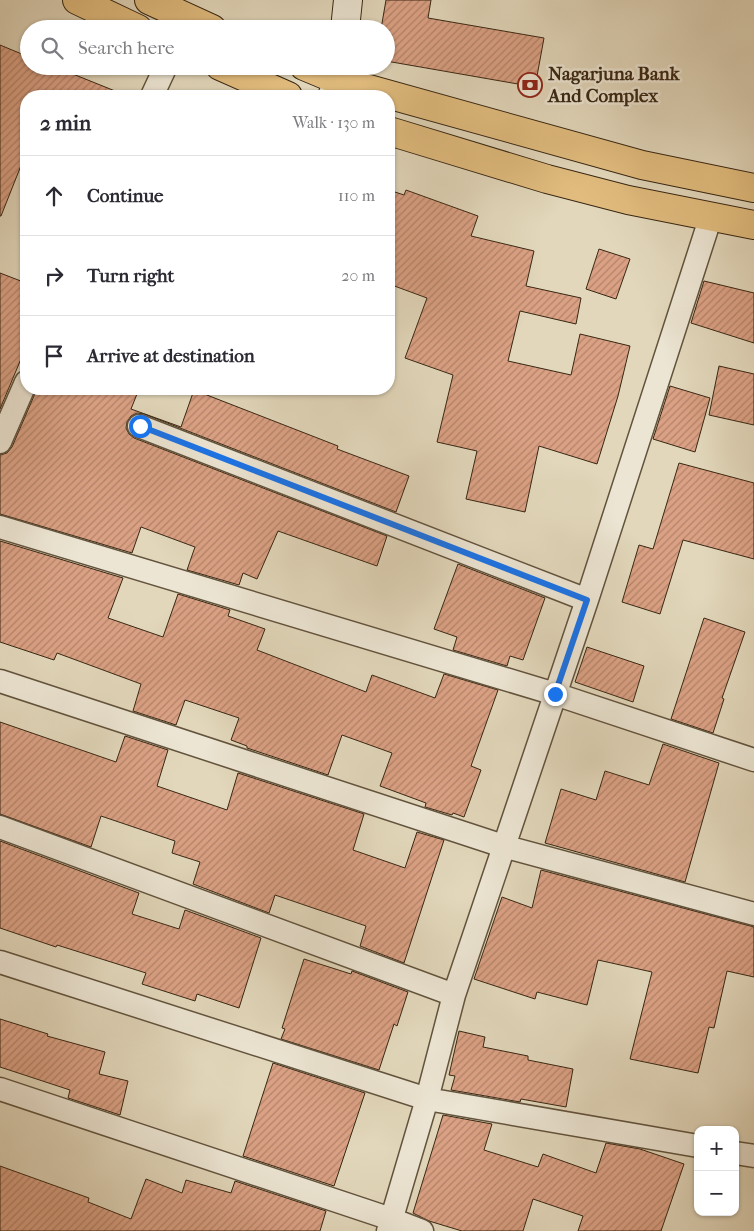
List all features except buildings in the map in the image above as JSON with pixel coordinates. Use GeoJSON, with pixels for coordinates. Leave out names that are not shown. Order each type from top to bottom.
{"type":"FeatureCollection","features":[{"type":"Feature","properties":{"kind":"main road"},"geometry":{"type":"LineString","coordinates":[[77,0],[119,20]]}},
{"type":"Feature","properties":{"kind":"main road"},"geometry":{"type":"LineString","coordinates":[[149,0],[192,20]]}},
{"type":"Feature","properties":{"kind":"main road"},"geometry":{"type":"LineString","coordinates":[[240,75],[274,90]]}},
{"type":"Feature","properties":{"kind":"main road"},"geometry":{"type":"LineString","coordinates":[[324,75],[338,81],[371,90]]}},
{"type":"Feature","properties":{"kind":"main road"},"geometry":{"type":"LineString","coordinates":[[395,97],[642,165],[754,188]]}},
{"type":"Feature","properties":{"kind":"main road"},"geometry":{"type":"LineString","coordinates":[[395,133],[574,186],[628,200],[754,225]]}},
{"type":"Feature","properties":{"kind":"street"},"geometry":{"type":"LineString","coordinates":[[346,20],[348,0]]}},
{"type":"Feature","properties":{"kind":"street"},"geometry":{"type":"LineString","coordinates":[[155,90],[162,75]]}},
{"type":"Feature","properties":{"kind":"street"},"geometry":{"type":"LineString","coordinates":[[389,1225],[454,994],[587,600],[711,216]]}},
{"type":"Feature","properties":{"kind":"street"},"geometry":{"type":"LineString","coordinates":[[0,442],[20,395]]}},
{"type":"Feature","properties":{"kind":"street"},"geometry":{"type":"LineString","coordinates":[[140,426],[587,600]]}},
{"type":"Feature","properties":{"kind":"street"},"geometry":{"type":"LineString","coordinates":[[0,527],[555,694],[754,760]]}},
{"type":"Feature","properties":{"kind":"street"},"geometry":{"type":"LineString","coordinates":[[0,681],[503,846],[754,914]]}},
{"type":"Feature","properties":{"kind":"street"},"geometry":{"type":"LineString","coordinates":[[0,827],[454,994]]}},
{"type":"Feature","properties":{"kind":"street"},"geometry":{"type":"LineString","coordinates":[[0,962],[426,1099],[694,1145]]}},
{"type":"Feature","properties":{"kind":"street"},"geometry":{"type":"LineString","coordinates":[[0,1089],[389,1225],[422,1231]]}},
{"type":"Feature","properties":{"kind":"street"},"geometry":{"type":"LineString","coordinates":[[739,1154],[754,1156]]}},
{"type":"Feature","properties":{"kind":"place","name":"Nagarjuna Bank And Complex"},"geometry":{"type":"Point","coordinates":[530,85]}},
{"type":"Feature","properties":{"kind":"route"},"geometry":{"type":"LineString","coordinates":[[140,426],[587,600],[555,694]]}}]}
